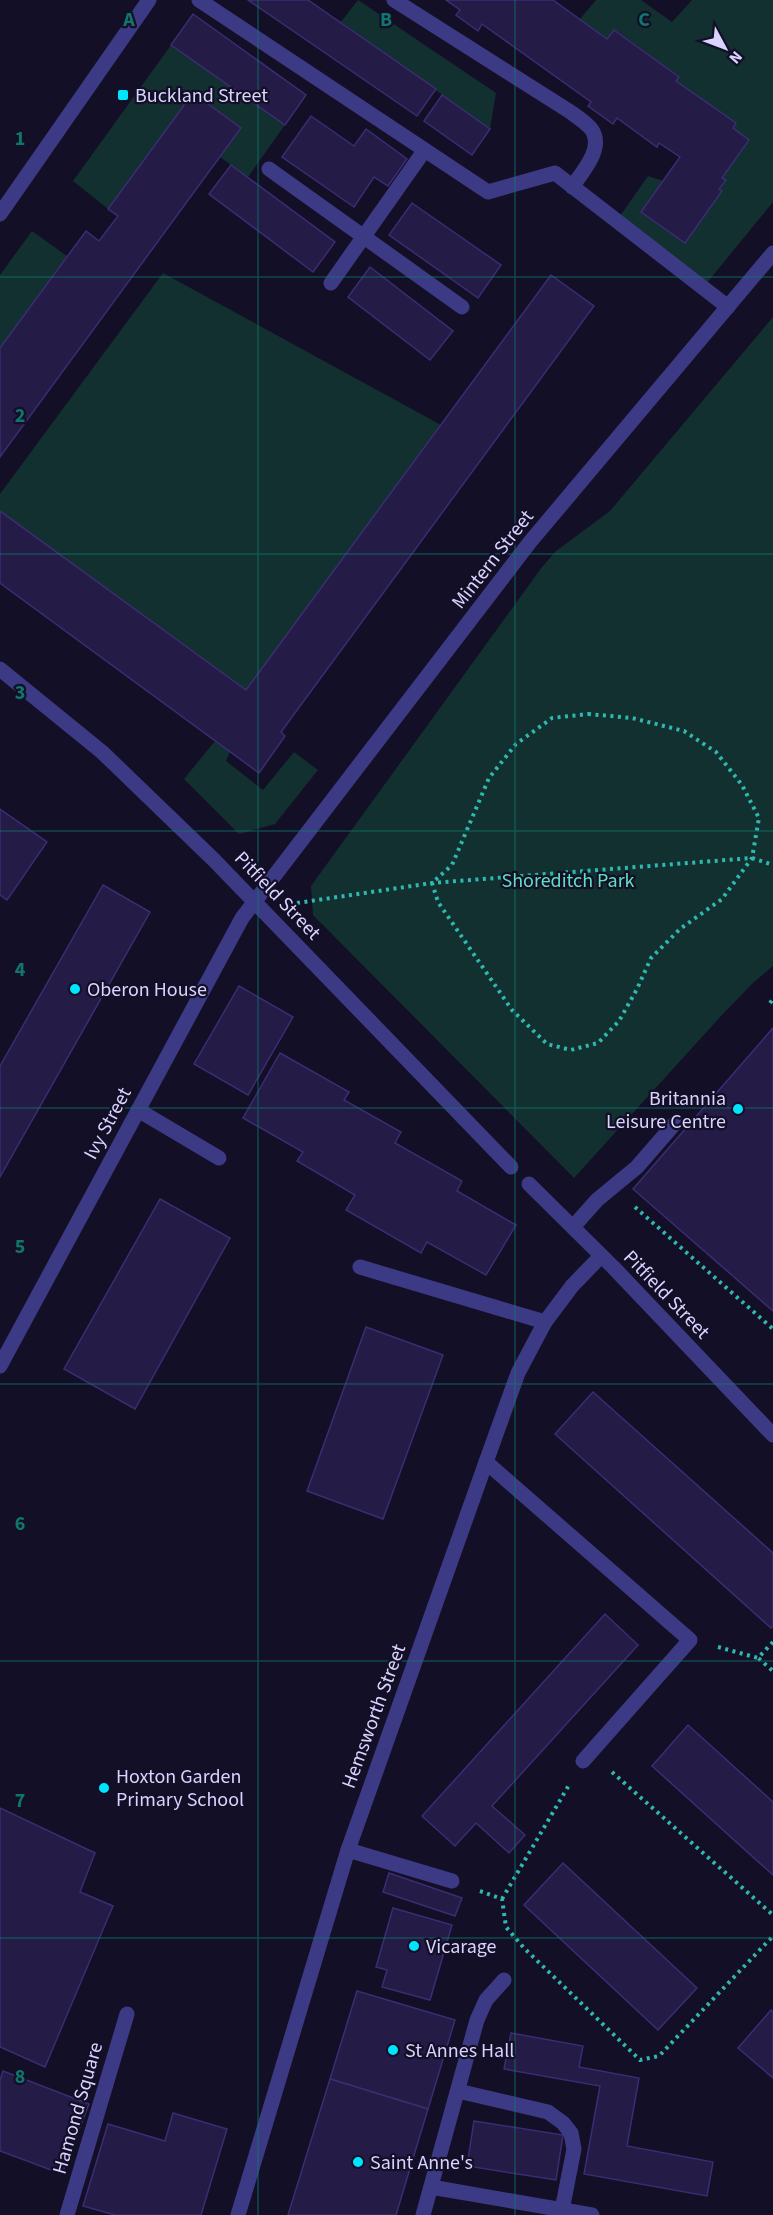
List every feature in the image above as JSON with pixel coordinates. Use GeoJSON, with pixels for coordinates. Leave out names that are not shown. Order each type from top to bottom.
{"type":"FeatureCollection","features":[{"type":"Feature","properties":{"kind":"street"},"geometry":{"type":"LineString","coordinates":[[0,214],[149,0]]}},
{"type":"Feature","properties":{"kind":"street"},"geometry":{"type":"LineString","coordinates":[[200,0],[488,192],[555,173],[728,307]]}},
{"type":"Feature","properties":{"kind":"street"},"geometry":{"type":"LineString","coordinates":[[394,0],[569,111],[592,130],[596,147],[572,187]]}},
{"type":"Feature","properties":{"kind":"street"},"geometry":{"type":"LineString","coordinates":[[331,283],[424,151]]}},
{"type":"Feature","properties":{"kind":"street"},"geometry":{"type":"LineString","coordinates":[[270,170],[462,307]]}},
{"type":"Feature","properties":{"kind":"street","name":"Mintern Street"},"geometry":{"type":"LineString","coordinates":[[255,901],[530,542],[773,253]]}},
{"type":"Feature","properties":{"kind":"street","name":"Pitfield Street"},"geometry":{"type":"LineString","coordinates":[[0,669],[102,752],[255,901],[512,1167]]}},
{"type":"Feature","properties":{"kind":"street","name":"Ivy Street"},"geometry":{"type":"LineString","coordinates":[[0,1366],[242,918],[255,901]]}},
{"type":"Feature","properties":{"kind":"street"},"geometry":{"type":"LineString","coordinates":[[138,1110],[219,1158]]}},
{"type":"Feature","properties":{"kind":"street"},"geometry":{"type":"LineString","coordinates":[[573,1227],[611,1187],[637,1167],[676,1122]]}},
{"type":"Feature","properties":{"kind":"street","name":"Pitfield Street"},"geometry":{"type":"LineString","coordinates":[[529,1184],[773,1435]]}},
{"type":"Feature","properties":{"kind":"street","name":"Hemsworth Street"},"geometry":{"type":"LineString","coordinates":[[238,2215],[348,1850],[519,1373],[545,1322],[572,1286],[601,1256]]}},
{"type":"Feature","properties":{"kind":"street"},"geometry":{"type":"LineString","coordinates":[[360,1267],[545,1322]]}},
{"type":"Feature","properties":{"kind":"street"},"geometry":{"type":"LineString","coordinates":[[486,1462],[690,1640],[587,1757]]}},
{"type":"Feature","properties":{"kind":"street"},"geometry":{"type":"LineString","coordinates":[[348,1850],[452,1881]]}},
{"type":"Feature","properties":{"kind":"street"},"geometry":{"type":"LineString","coordinates":[[423,2215],[477,2020],[486,2000],[504,1980]]}},
{"type":"Feature","properties":{"kind":"street","name":"Hamond Square"},"geometry":{"type":"LineString","coordinates":[[67,2215],[127,2014]]}},
{"type":"Feature","properties":{"kind":"street"},"geometry":{"type":"LineString","coordinates":[[458,2091],[548,2112],[563,2122],[571,2133],[574,2149],[562,2210]]}},
{"type":"Feature","properties":{"kind":"street"},"geometry":{"type":"LineString","coordinates":[[431,2187],[592,2215]]}},
{"type":"Feature","properties":{"kind":"path"},"geometry":{"type":"LineString","coordinates":[[588,714],[632,718],[684,731],[716,752],[742,785],[759,818],[752,858],[722,899],[680,929],[651,958],[619,1021],[598,1043],[571,1050],[548,1044],[512,1010],[438,902],[432,883],[452,865],[489,778],[516,744],[552,718],[588,714]]}},
{"type":"Feature","properties":{"kind":"path"},"geometry":{"type":"LineString","coordinates":[[294,903],[432,883],[752,858],[773,865]]}},
{"type":"Feature","properties":{"kind":"path"},"geometry":{"type":"LineString","coordinates":[[611,1187],[773,1329]]}},
{"type":"Feature","properties":{"kind":"path"},"geometry":{"type":"LineString","coordinates":[[690,1640],[758,1658],[773,1671]]}},
{"type":"Feature","properties":{"kind":"path"},"geometry":{"type":"LineString","coordinates":[[758,1658],[773,1642]]}},
{"type":"Feature","properties":{"kind":"path"},"geometry":{"type":"LineString","coordinates":[[773,1915],[587,1757],[502,1899],[506,1928],[640,2060],[659,2056],[773,1936]]}},
{"type":"Feature","properties":{"kind":"path"},"geometry":{"type":"LineString","coordinates":[[452,1881],[502,1899]]}},
{"type":"Feature","properties":{"kind":"green space"},"geometry":{"type":"Polygon","coordinates":[[[358,0],[496,93],[490,129],[341,22],[358,0]]]}},
{"type":"Feature","properties":{"kind":"green space"},"geometry":{"type":"Polygon","coordinates":[[[596,0],[641,0],[672,22],[692,0],[773,0],[773,202],[706,284],[620,216],[648,176],[663,181],[641,212],[685,242],[722,191],[719,189],[726,180],[722,178],[749,140],[733,128],[735,123],[676,81],[679,76],[615,30],[607,39],[580,19],[596,0]]]}},
{"type":"Feature","properties":{"kind":"green space"},"geometry":{"type":"Polygon","coordinates":[[[171,45],[285,125],[248,177],[220,157],[241,128],[193,93],[108,209],[73,181],[171,45]]]}},
{"type":"Feature","properties":{"kind":"green space"},"geometry":{"type":"Polygon","coordinates":[[[32,231],[67,256],[0,348],[0,275],[32,231]]]}},
{"type":"Feature","properties":{"kind":"green space"},"geometry":{"type":"Polygon","coordinates":[[[163,273],[441,425],[246,690],[0,511],[0,494],[163,273]]]}},
{"type":"Feature","properties":{"kind":"green space","name":"Shoreditch Park"},"geometry":{"type":"Polygon","coordinates":[[[773,317],[773,966],[721,1016],[574,1178],[313,915],[311,886],[542,567],[556,551],[610,511],[773,317]]]}},
{"type":"Feature","properties":{"kind":"green space"},"geometry":{"type":"Polygon","coordinates":[[[215,741],[230,752],[226,761],[263,790],[294,752],[318,770],[275,824],[239,834],[184,779],[215,741]]]}},
{"type":"Feature","properties":{"kind":"building"},"geometry":{"type":"Polygon","coordinates":[[[248,0],[308,0],[436,89],[417,116],[248,0]]]}},
{"type":"Feature","properties":{"kind":"building"},"geometry":{"type":"Polygon","coordinates":[[[446,0],[553,0],[607,39],[614,30],[679,77],[676,81],[736,123],[733,128],[749,140],[722,178],[726,180],[719,189],[722,191],[685,243],[641,212],[680,157],[659,143],[657,147],[617,118],[613,124],[588,106],[591,102],[482,24],[478,31],[456,15],[460,10],[446,0]]]}},
{"type":"Feature","properties":{"kind":"building"},"geometry":{"type":"Polygon","coordinates":[[[193,14],[306,95],[285,125],[171,45],[193,14]]]}},
{"type":"Feature","properties":{"kind":"building"},"geometry":{"type":"Polygon","coordinates":[[[193,93],[241,128],[0,457],[0,348],[86,231],[99,241],[118,216],[108,209],[193,93]]]}},
{"type":"Feature","properties":{"kind":"building"},"geometry":{"type":"Polygon","coordinates":[[[442,95],[490,129],[472,155],[424,121],[442,95]]]}},
{"type":"Feature","properties":{"kind":"building"},"geometry":{"type":"Polygon","coordinates":[[[311,116],[354,146],[366,129],[407,159],[388,186],[374,177],[354,207],[282,157],[311,116]]]}},
{"type":"Feature","properties":{"kind":"building"},"geometry":{"type":"Polygon","coordinates":[[[231,165],[335,242],[313,272],[209,194],[231,165]]]}},
{"type":"Feature","properties":{"kind":"building"},"geometry":{"type":"Polygon","coordinates":[[[412,203],[501,265],[478,298],[389,235],[412,203]]]}},
{"type":"Feature","properties":{"kind":"building"},"geometry":{"type":"Polygon","coordinates":[[[370,267],[453,331],[430,360],[348,297],[370,267]]]}},
{"type":"Feature","properties":{"kind":"building"},"geometry":{"type":"Polygon","coordinates":[[[551,275],[594,306],[281,732],[285,736],[259,773],[0,583],[0,511],[246,690],[551,275]]]}},
{"type":"Feature","properties":{"kind":"building"},"geometry":{"type":"Polygon","coordinates":[[[0,809],[47,842],[7,900],[0,895],[0,809]]]}},
{"type":"Feature","properties":{"kind":"building","name":"Oberon House"},"geometry":{"type":"Polygon","coordinates":[[[103,885],[150,912],[0,1177],[0,1066],[103,885]]]}},
{"type":"Feature","properties":{"kind":"building"},"geometry":{"type":"Polygon","coordinates":[[[239,986],[293,1017],[248,1095],[194,1064],[239,986]]]}},
{"type":"Feature","properties":{"kind":"building","name":"Britannia Leisure Centre"},"geometry":{"type":"Polygon","coordinates":[[[773,1028],[773,1311],[633,1189],[773,1028]]]}},
{"type":"Feature","properties":{"kind":"building"},"geometry":{"type":"Polygon","coordinates":[[[280,1053],[349,1092],[344,1100],[401,1132],[395,1143],[462,1181],[457,1191],[516,1225],[486,1275],[427,1242],[421,1253],[346,1210],[355,1195],[297,1161],[303,1152],[243,1118],[280,1053]]]}},
{"type":"Feature","properties":{"kind":"building"},"geometry":{"type":"Polygon","coordinates":[[[160,1199],[230,1238],[135,1409],[64,1369],[160,1199]]]}},
{"type":"Feature","properties":{"kind":"building"},"geometry":{"type":"Polygon","coordinates":[[[366,1327],[443,1355],[383,1519],[307,1491],[366,1327]]]}},
{"type":"Feature","properties":{"kind":"building"},"geometry":{"type":"Polygon","coordinates":[[[593,1392],[773,1553],[773,1626],[771,1628],[555,1434],[593,1392]]]}},
{"type":"Feature","properties":{"kind":"building"},"geometry":{"type":"Polygon","coordinates":[[[605,1614],[638,1645],[492,1806],[525,1835],[509,1853],[476,1823],[455,1846],[422,1816],[605,1614]]]}},
{"type":"Feature","properties":{"kind":"building"},"geometry":{"type":"Polygon","coordinates":[[[688,1725],[773,1802],[773,1875],[652,1766],[688,1725]]]}},
{"type":"Feature","properties":{"kind":"building"},"geometry":{"type":"Polygon","coordinates":[[[0,1808],[95,1853],[80,1892],[113,1906],[45,2067],[0,2047],[0,1808]]]}},
{"type":"Feature","properties":{"kind":"building"},"geometry":{"type":"Polygon","coordinates":[[[563,1863],[697,1988],[658,2030],[524,1905],[563,1863]]]}},
{"type":"Feature","properties":{"kind":"building"},"geometry":{"type":"Polygon","coordinates":[[[389,1873],[462,1898],[455,1916],[383,1892],[389,1873]]]}},
{"type":"Feature","properties":{"kind":"building","name":"Vicarage"},"geometry":{"type":"Polygon","coordinates":[[[393,1908],[452,1925],[430,2000],[382,1987],[387,1970],[376,1967],[393,1908]]]}},
{"type":"Feature","properties":{"kind":"building","name":"St Annes Hall"},"geometry":{"type":"Polygon","coordinates":[[[357,1991],[455,2020],[428,2109],[330,2079],[357,1991]]]}},
{"type":"Feature","properties":{"kind":"building"},"geometry":{"type":"Polygon","coordinates":[[[771,2010],[773,2012],[773,2078],[738,2048],[771,2010]]]}},
{"type":"Feature","properties":{"kind":"building"},"geometry":{"type":"Polygon","coordinates":[[[511,2033],[583,2046],[579,2067],[639,2078],[627,2146],[713,2162],[707,2196],[584,2174],[600,2086],[504,2069],[511,2033]]]}},
{"type":"Feature","properties":{"kind":"building"},"geometry":{"type":"Polygon","coordinates":[[[3,2071],[89,2104],[62,2174],[0,2151],[0,2080],[3,2071]]]}},
{"type":"Feature","properties":{"kind":"building","name":"Saint Anne's"},"geometry":{"type":"Polygon","coordinates":[[[330,2079],[428,2109],[396,2215],[288,2215],[330,2079]]]}},
{"type":"Feature","properties":{"kind":"building"},"geometry":{"type":"Polygon","coordinates":[[[173,2113],[227,2129],[201,2215],[115,2215],[83,2206],[108,2124],[165,2141],[173,2113]]]}},
{"type":"Feature","properties":{"kind":"building"},"geometry":{"type":"Polygon","coordinates":[[[474,2121],[563,2135],[556,2180],[467,2166],[474,2121]]]}},
{"type":"Feature","properties":{"kind":"place","name":"Buckland Street"},"geometry":{"type":"Point","coordinates":[123,95]}},
{"type":"Feature","properties":{"kind":"place","name":"Oberon House"},"geometry":{"type":"Point","coordinates":[75,989]}},
{"type":"Feature","properties":{"kind":"place","name":"Britannia Leisure Centre"},"geometry":{"type":"Point","coordinates":[738,1109]}},
{"type":"Feature","properties":{"kind":"place","name":"Hoxton Garden Primary School"},"geometry":{"type":"Point","coordinates":[104,1788]}},
{"type":"Feature","properties":{"kind":"place","name":"Vicarage"},"geometry":{"type":"Point","coordinates":[414,1946]}},
{"type":"Feature","properties":{"kind":"place","name":"St Annes Hall"},"geometry":{"type":"Point","coordinates":[393,2050]}},
{"type":"Feature","properties":{"kind":"place","name":"Saint Anne's"},"geometry":{"type":"Point","coordinates":[358,2162]}}]}
